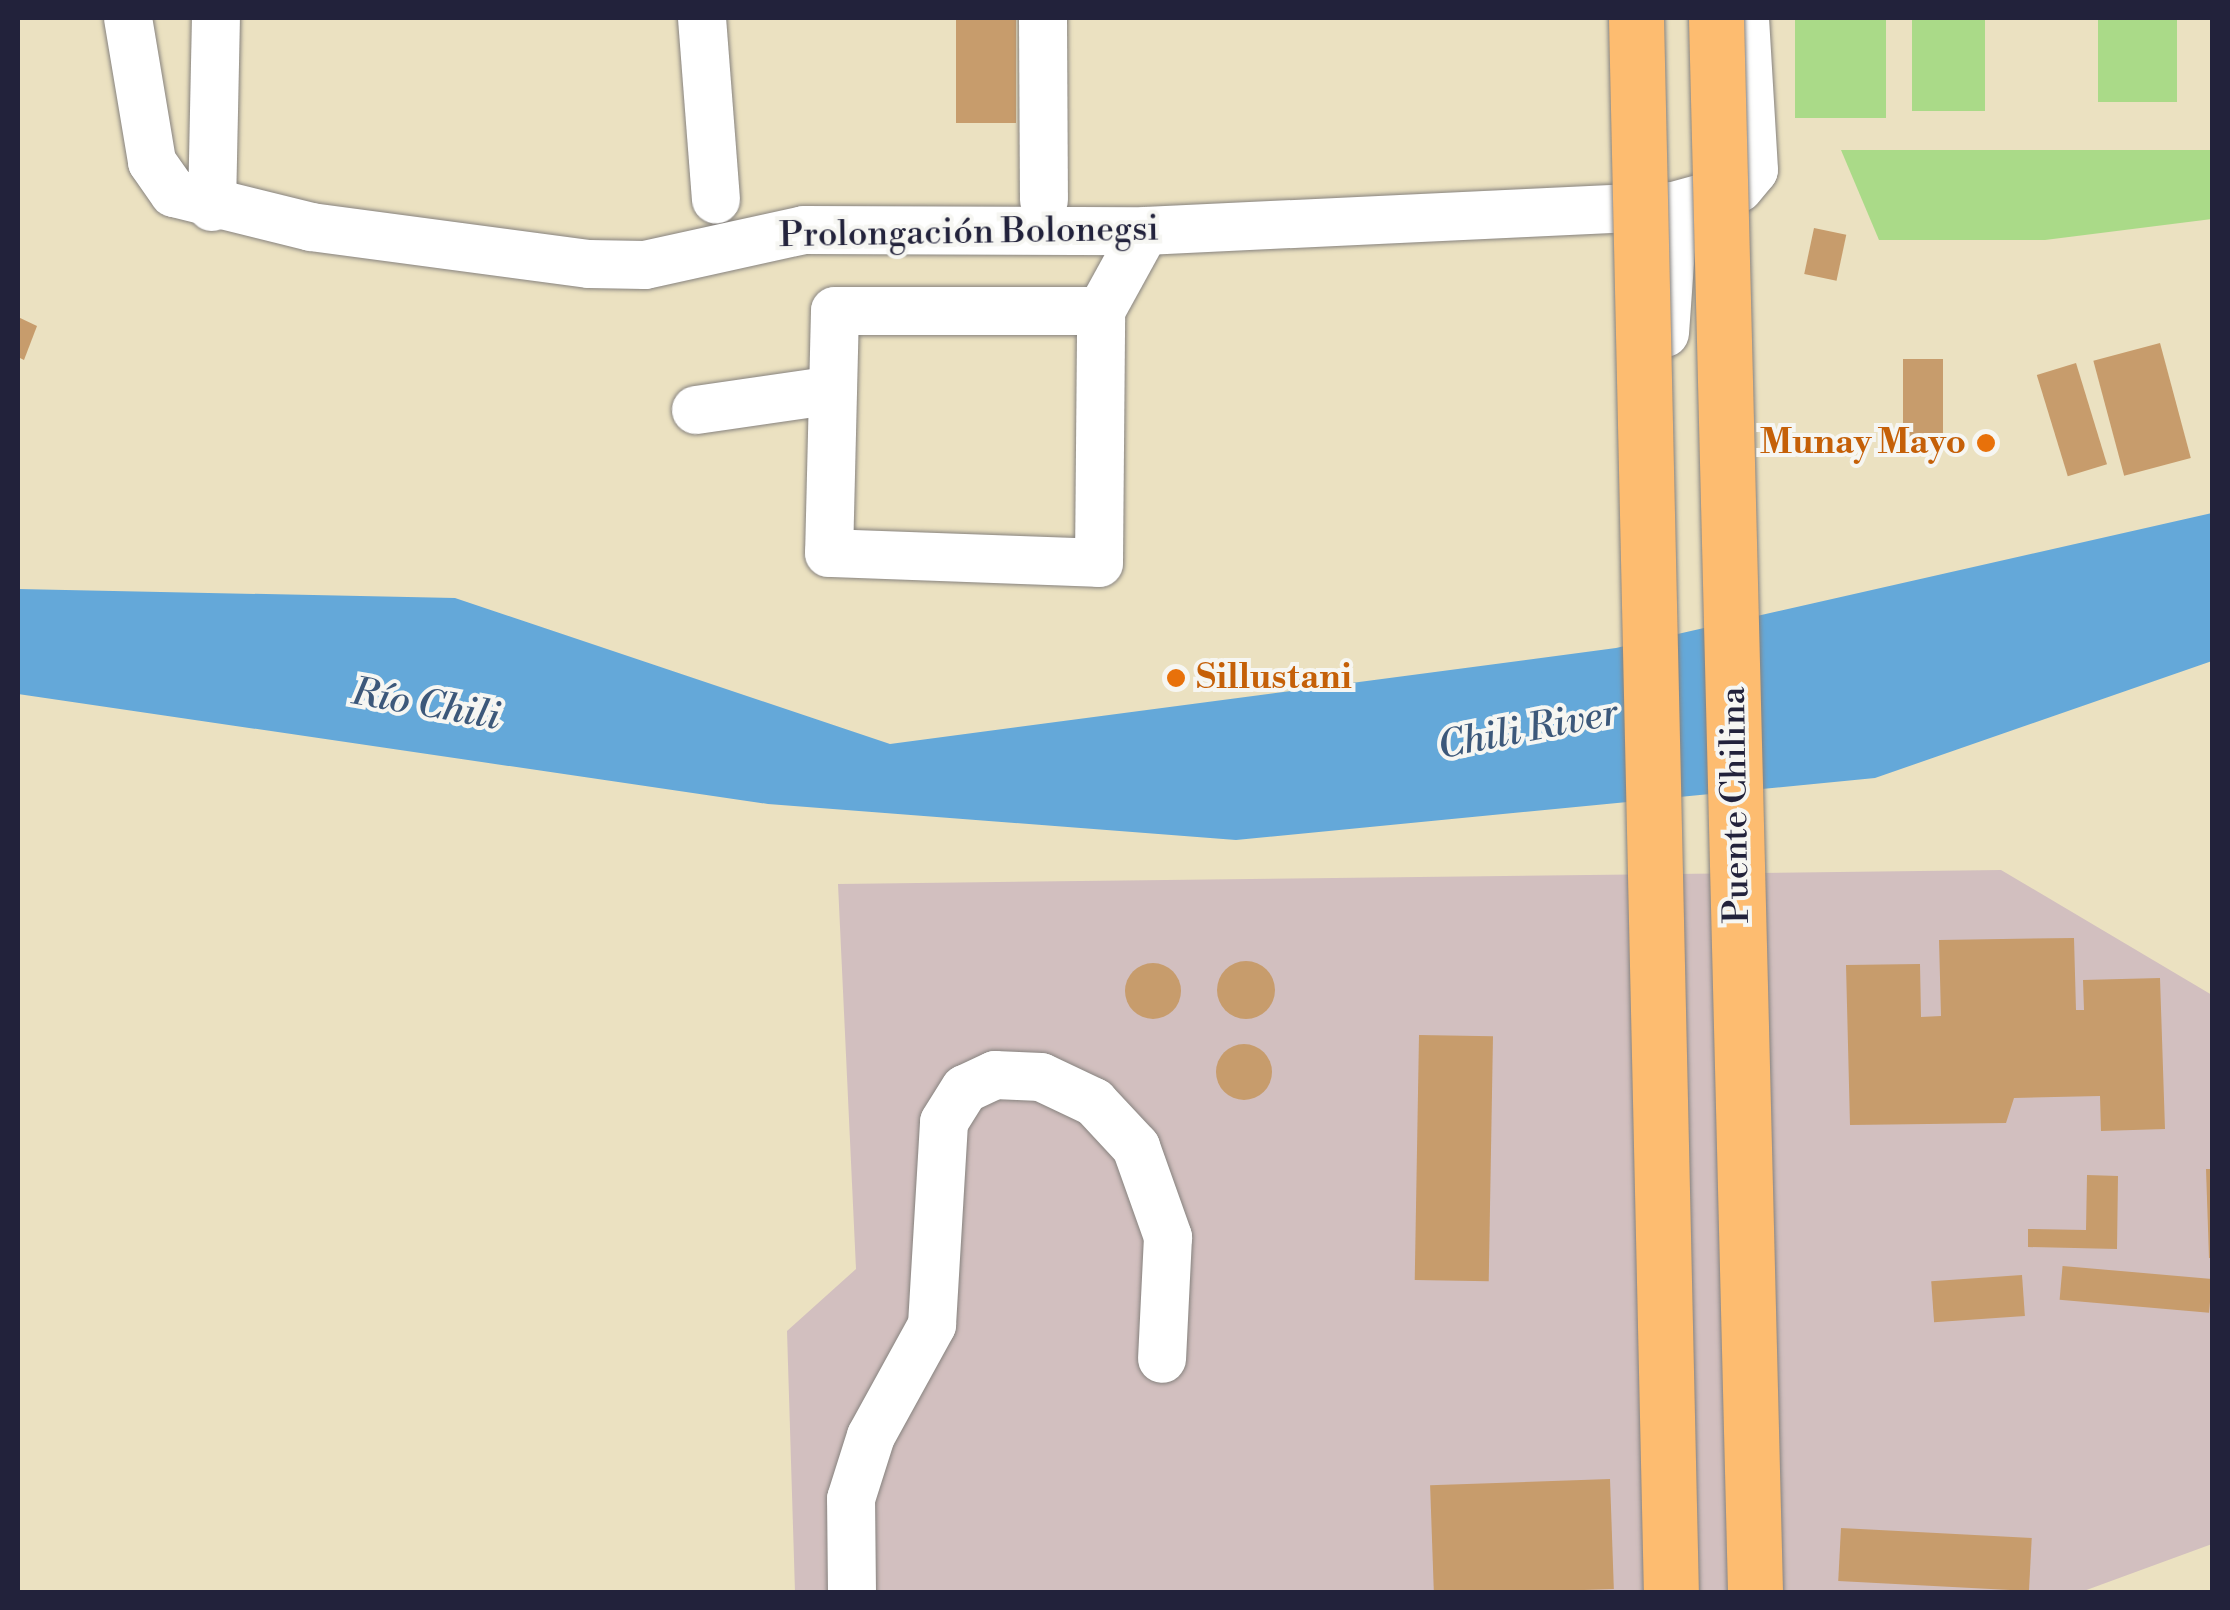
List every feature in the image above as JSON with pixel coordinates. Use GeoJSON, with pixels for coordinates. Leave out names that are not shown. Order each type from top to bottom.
{"type":"FeatureCollection","features":[{"type":"Feature","properties":{"kind":"main road"},"geometry":{"type":"LineString","coordinates":[[1636,18],[1671,1592]]}},
{"type":"Feature","properties":{"kind":"main road","name":"Puente Chilina"},"geometry":{"type":"LineString","coordinates":[[1716,18],[1755,1592]]}},
{"type":"Feature","properties":{"kind":"street","name":"Prolongación Bolonegsi"},"geometry":{"type":"LineString","coordinates":[[128,18],[152,162],[174,192],[212,207],[620,268],[804,230],[1145,230],[1674,206],[1739,188],[1754,170],[1744,18]]}},
{"type":"Feature","properties":{"kind":"street"},"geometry":{"type":"LineString","coordinates":[[212,207],[216,18]]}},
{"type":"Feature","properties":{"kind":"street"},"geometry":{"type":"LineString","coordinates":[[702,18],[716,199]]}},
{"type":"Feature","properties":{"kind":"street"},"geometry":{"type":"LineString","coordinates":[[1043,18],[1044,200]]}},
{"type":"Feature","properties":{"kind":"street"},"geometry":{"type":"LineString","coordinates":[[1660,513],[1674,206]]}},
{"type":"Feature","properties":{"kind":"street"},"geometry":{"type":"LineString","coordinates":[[1101,312],[842,308],[830,316],[828,542],[836,558],[1093,568],[1101,556],[1101,312],[1145,230]]}},
{"type":"Feature","properties":{"kind":"street"},"geometry":{"type":"LineString","coordinates":[[696,410],[828,391]]}},
{"type":"Feature","properties":{"kind":"street"},"geometry":{"type":"LineString","coordinates":[[852,1592],[851,1500],[871,1436],[932,1325],[944,1122],[966,1089],[994,1075],[1041,1077],[1094,1102],[1136,1147],[1168,1237],[1162,1359]]}},
{"type":"Feature","properties":{"kind":"shaded area"},"geometry":{"type":"Polygon","coordinates":[[[2001,870],[2212,995],[2212,1544],[2081,1592],[795,1592],[787,1331],[856,1269],[838,884],[2001,870]]]}},
{"type":"Feature","properties":{"kind":"green space"},"geometry":{"type":"Polygon","coordinates":[[[1795,18],[1886,18],[1886,118],[1795,118],[1795,18]]]}},
{"type":"Feature","properties":{"kind":"green space"},"geometry":{"type":"Polygon","coordinates":[[[1912,18],[1985,18],[1985,111],[1912,111],[1912,18]]]}},
{"type":"Feature","properties":{"kind":"green space"},"geometry":{"type":"Polygon","coordinates":[[[2098,18],[2177,18],[2177,102],[2098,102],[2098,18]]]}},
{"type":"Feature","properties":{"kind":"green space"},"geometry":{"type":"Polygon","coordinates":[[[1841,150],[2212,150],[2212,219],[2045,240],[1879,240],[1841,150]]]}},
{"type":"Feature","properties":{"kind":"water"},"geometry":{"type":"Polygon","coordinates":[[[2212,513],[2212,661],[1875,778],[1236,840],[768,804],[18,694],[18,589],[455,598],[890,744],[1616,648],[2212,513]]]}},
{"type":"Feature","properties":{"kind":"building"},"geometry":{"type":"Polygon","coordinates":[[[956,18],[1016,18],[1016,123],[956,123],[956,18]]]}},
{"type":"Feature","properties":{"kind":"building"},"geometry":{"type":"Polygon","coordinates":[[[1814,228],[1846,235],[1837,281],[1804,274],[1814,228]]]}},
{"type":"Feature","properties":{"kind":"building"},"geometry":{"type":"Polygon","coordinates":[[[18,317],[37,326],[24,360],[18,357],[18,317]]]}},
{"type":"Feature","properties":{"kind":"building"},"geometry":{"type":"Polygon","coordinates":[[[2160,343],[2191,458],[2124,476],[2093,361],[2160,343]]]}},
{"type":"Feature","properties":{"kind":"building"},"geometry":{"type":"Polygon","coordinates":[[[1903,359],[1943,359],[1943,446],[1903,446],[1903,359]]]}},
{"type":"Feature","properties":{"kind":"building"},"geometry":{"type":"Polygon","coordinates":[[[2076,363],[2107,464],[2068,476],[2037,375],[2076,363]]]}},
{"type":"Feature","properties":{"kind":"building"},"geometry":{"type":"Polygon","coordinates":[[[2074,938],[2076,1010],[2084,1010],[2083,980],[2160,978],[2165,1129],[2101,1131],[2100,1096],[2014,1098],[2006,1123],[1850,1125],[1846,965],[1920,964],[1921,1017],[1941,1016],[1939,940],[2074,938]]]}},
{"type":"Feature","properties":{"kind":"building"},"geometry":{"type":"Polygon","coordinates":[[[1246,961],[1266,970],[1275,990],[1266,1010],[1246,1019],[1226,1010],[1217,990],[1226,970],[1246,961]]]}},
{"type":"Feature","properties":{"kind":"building"},"geometry":{"type":"Polygon","coordinates":[[[1153,963],[1173,971],[1181,991],[1173,1011],[1153,1019],[1133,1011],[1125,991],[1133,971],[1153,963]]]}},
{"type":"Feature","properties":{"kind":"building"},"geometry":{"type":"Polygon","coordinates":[[[1419,1035],[1493,1036],[1489,1281],[1415,1280],[1419,1035]]]}},
{"type":"Feature","properties":{"kind":"building"},"geometry":{"type":"Polygon","coordinates":[[[1244,1044],[1264,1052],[1272,1072],[1264,1092],[1244,1100],[1224,1092],[1216,1072],[1224,1052],[1244,1044]]]}},
{"type":"Feature","properties":{"kind":"building"},"geometry":{"type":"Polygon","coordinates":[[[2206,1169],[2212,1169],[2212,1258],[2209,1258],[2206,1169]]]}},
{"type":"Feature","properties":{"kind":"building"},"geometry":{"type":"Polygon","coordinates":[[[2087,1175],[2118,1176],[2117,1249],[2028,1247],[2028,1229],[2086,1230],[2087,1175]]]}},
{"type":"Feature","properties":{"kind":"building"},"geometry":{"type":"Polygon","coordinates":[[[2063,1266],[2212,1279],[2209,1313],[2060,1300],[2063,1266]]]}},
{"type":"Feature","properties":{"kind":"building"},"geometry":{"type":"Polygon","coordinates":[[[2022,1275],[2025,1316],[1934,1322],[1931,1281],[2022,1275]]]}},
{"type":"Feature","properties":{"kind":"building"},"geometry":{"type":"Polygon","coordinates":[[[1610,1479],[1614,1589],[1434,1592],[1430,1485],[1610,1479]]]}},
{"type":"Feature","properties":{"kind":"building"},"geometry":{"type":"Polygon","coordinates":[[[1841,1528],[2032,1538],[2029,1591],[1838,1581],[1841,1528]]]}},
{"type":"Feature","properties":{"kind":"place","name":"Munay Mayo"},"geometry":{"type":"Point","coordinates":[1986,443]}},
{"type":"Feature","properties":{"kind":"place","name":"Sillustani"},"geometry":{"type":"Point","coordinates":[1176,678]}},
{"type":"Feature","properties":{"kind":"water label","name":"Río Chili"},"geometry":{"type":"Point","coordinates":[426,705]}},
{"type":"Feature","properties":{"kind":"water label","name":"Chili River"},"geometry":{"type":"Point","coordinates":[1528,730]}}]}
